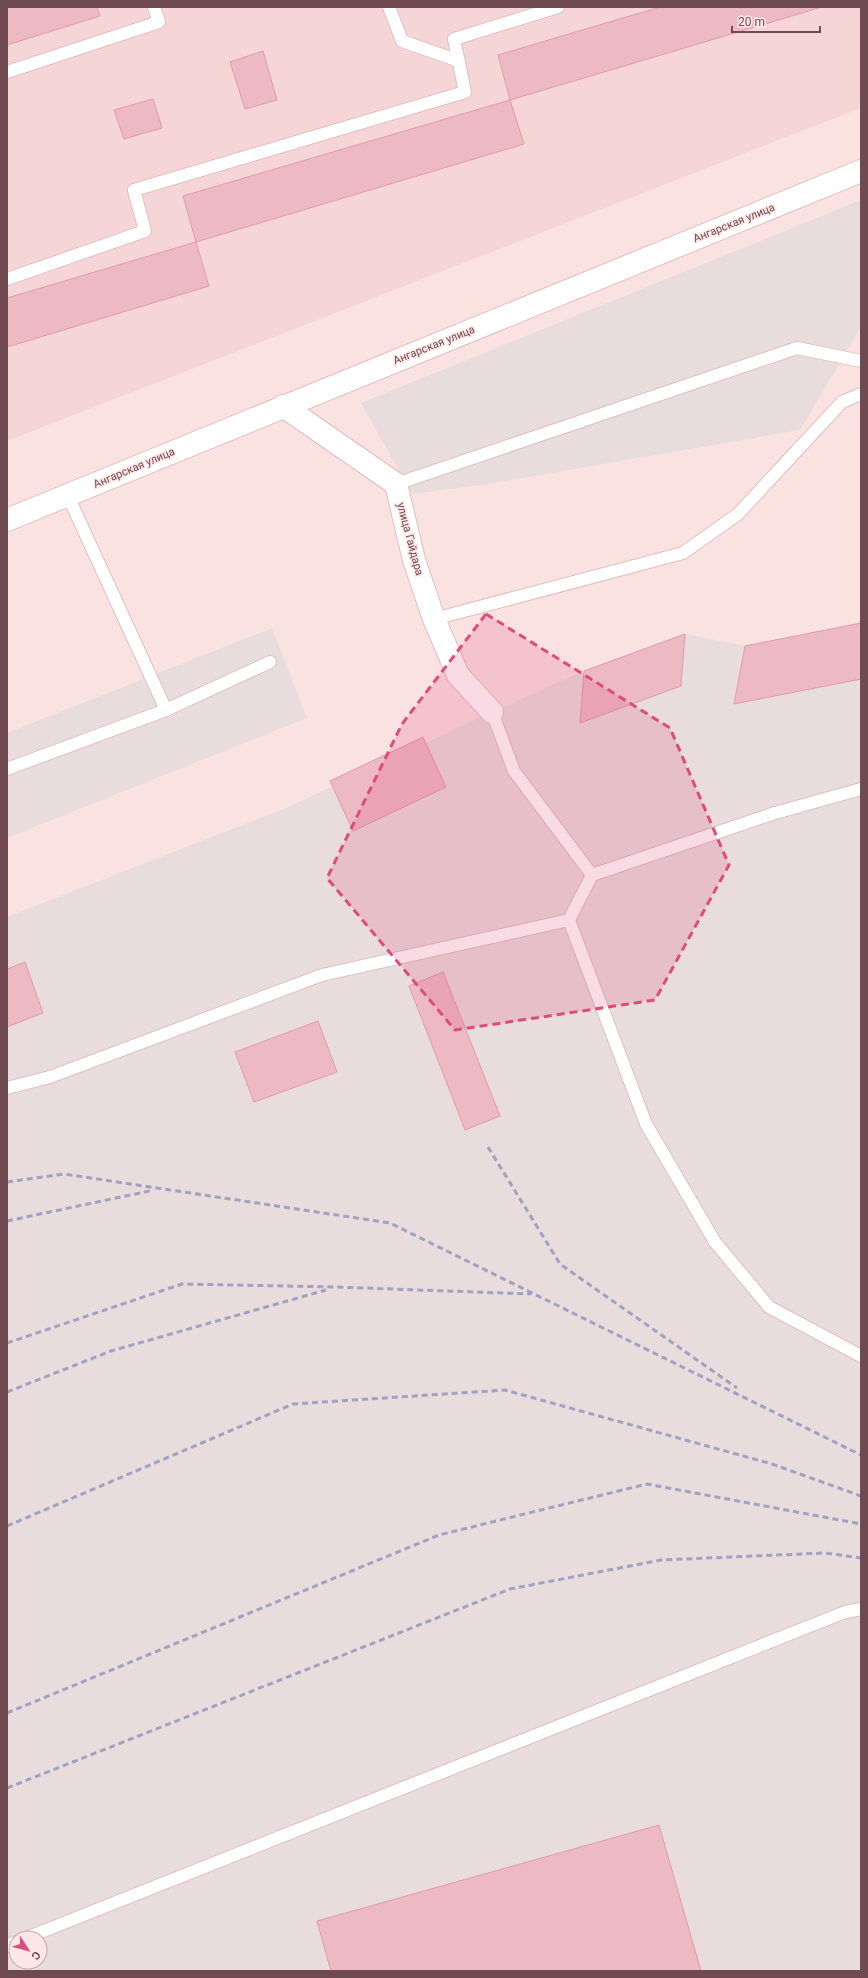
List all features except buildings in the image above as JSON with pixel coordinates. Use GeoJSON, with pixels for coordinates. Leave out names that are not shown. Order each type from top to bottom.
{"type":"FeatureCollection","features":[{"type":"Feature","properties":{"kind":"street","name":"Ангарская улица"},"geometry":{"type":"LineString","coordinates":[[7,520],[861,171]]}},
{"type":"Feature","properties":{"kind":"street"},"geometry":{"type":"LineString","coordinates":[[283,406],[396,484]]}},
{"type":"Feature","properties":{"kind":"street","name":"улица Гайдара"},"geometry":{"type":"LineString","coordinates":[[396,484],[414,560],[434,619],[458,675],[492,712]]}},
{"type":"Feature","properties":{"kind":"lane"},"geometry":{"type":"LineString","coordinates":[[7,72],[159,22],[154,7]]}},
{"type":"Feature","properties":{"kind":"lane"},"geometry":{"type":"LineString","coordinates":[[389,7],[402,41],[459,61]]}},
{"type":"Feature","properties":{"kind":"lane"},"geometry":{"type":"LineString","coordinates":[[7,279],[145,231],[134,190],[465,92],[454,39],[558,7]]}},
{"type":"Feature","properties":{"kind":"lane"},"geometry":{"type":"LineString","coordinates":[[396,484],[797,348],[861,361]]}},
{"type":"Feature","properties":{"kind":"lane"},"geometry":{"type":"LineString","coordinates":[[434,619],[683,553],[738,514],[842,402],[861,394]]}},
{"type":"Feature","properties":{"kind":"lane"},"geometry":{"type":"LineString","coordinates":[[68,496],[166,710]]}},
{"type":"Feature","properties":{"kind":"lane"},"geometry":{"type":"LineString","coordinates":[[7,769],[166,710],[270,662]]}},
{"type":"Feature","properties":{"kind":"lane"},"geometry":{"type":"LineString","coordinates":[[492,712],[514,771],[592,875]]}},
{"type":"Feature","properties":{"kind":"lane"},"geometry":{"type":"LineString","coordinates":[[861,789],[775,813],[592,875],[569,920],[646,1124],[714,1242],[768,1307],[861,1356]]}},
{"type":"Feature","properties":{"kind":"lane"},"geometry":{"type":"LineString","coordinates":[[7,1088],[50,1077],[322,975],[569,920]]}},
{"type":"Feature","properties":{"kind":"lane"},"geometry":{"type":"LineString","coordinates":[[46,1930],[845,1612],[861,1609]]}},
{"type":"Feature","properties":{"kind":"highlighted area"},"geometry":{"type":"Polygon","coordinates":[[[486,614],[670,728],[729,865],[655,1000],[455,1030],[327,878],[402,724],[486,614]]]}},
{"type":"Feature","properties":{"kind":"shaded area"},"geometry":{"type":"Polygon","coordinates":[[[7,7],[861,7],[861,108],[7,441],[7,7]]]}},
{"type":"Feature","properties":{"kind":"shaded area"},"geometry":{"type":"Polygon","coordinates":[[[861,200],[861,327],[800,430],[487,484],[412,494],[361,403],[861,200]]]}},
{"type":"Feature","properties":{"kind":"shaded area"},"geometry":{"type":"Polygon","coordinates":[[[861,623],[861,1971],[7,1971],[7,917],[286,808],[584,671],[685,634],[745,646],[861,623]]]}},
{"type":"Feature","properties":{"kind":"shaded area"},"geometry":{"type":"Polygon","coordinates":[[[272,628],[307,718],[7,838],[7,733],[272,628]]]}},
{"type":"Feature","properties":{"kind":"railway"},"geometry":{"type":"LineString","coordinates":[[488,1147],[560,1264],[737,1388]]}},
{"type":"Feature","properties":{"kind":"railway"},"geometry":{"type":"LineString","coordinates":[[7,1182],[64,1174],[390,1223],[861,1455]]}},
{"type":"Feature","properties":{"kind":"railway"},"geometry":{"type":"LineString","coordinates":[[7,1221],[154,1190]]}},
{"type":"Feature","properties":{"kind":"railway"},"geometry":{"type":"LineString","coordinates":[[7,1343],[182,1284],[336,1287],[531,1294]]}},
{"type":"Feature","properties":{"kind":"railway"},"geometry":{"type":"LineString","coordinates":[[7,1392],[111,1351],[326,1290]]}},
{"type":"Feature","properties":{"kind":"railway"},"geometry":{"type":"LineString","coordinates":[[7,1526],[293,1404],[505,1390],[772,1464],[861,1496]]}},
{"type":"Feature","properties":{"kind":"railway"},"geometry":{"type":"LineString","coordinates":[[7,1713],[439,1535],[647,1484],[861,1524]]}},
{"type":"Feature","properties":{"kind":"railway"},"geometry":{"type":"LineString","coordinates":[[7,1788],[510,1589],[661,1560],[825,1553],[861,1558]]}}]}
